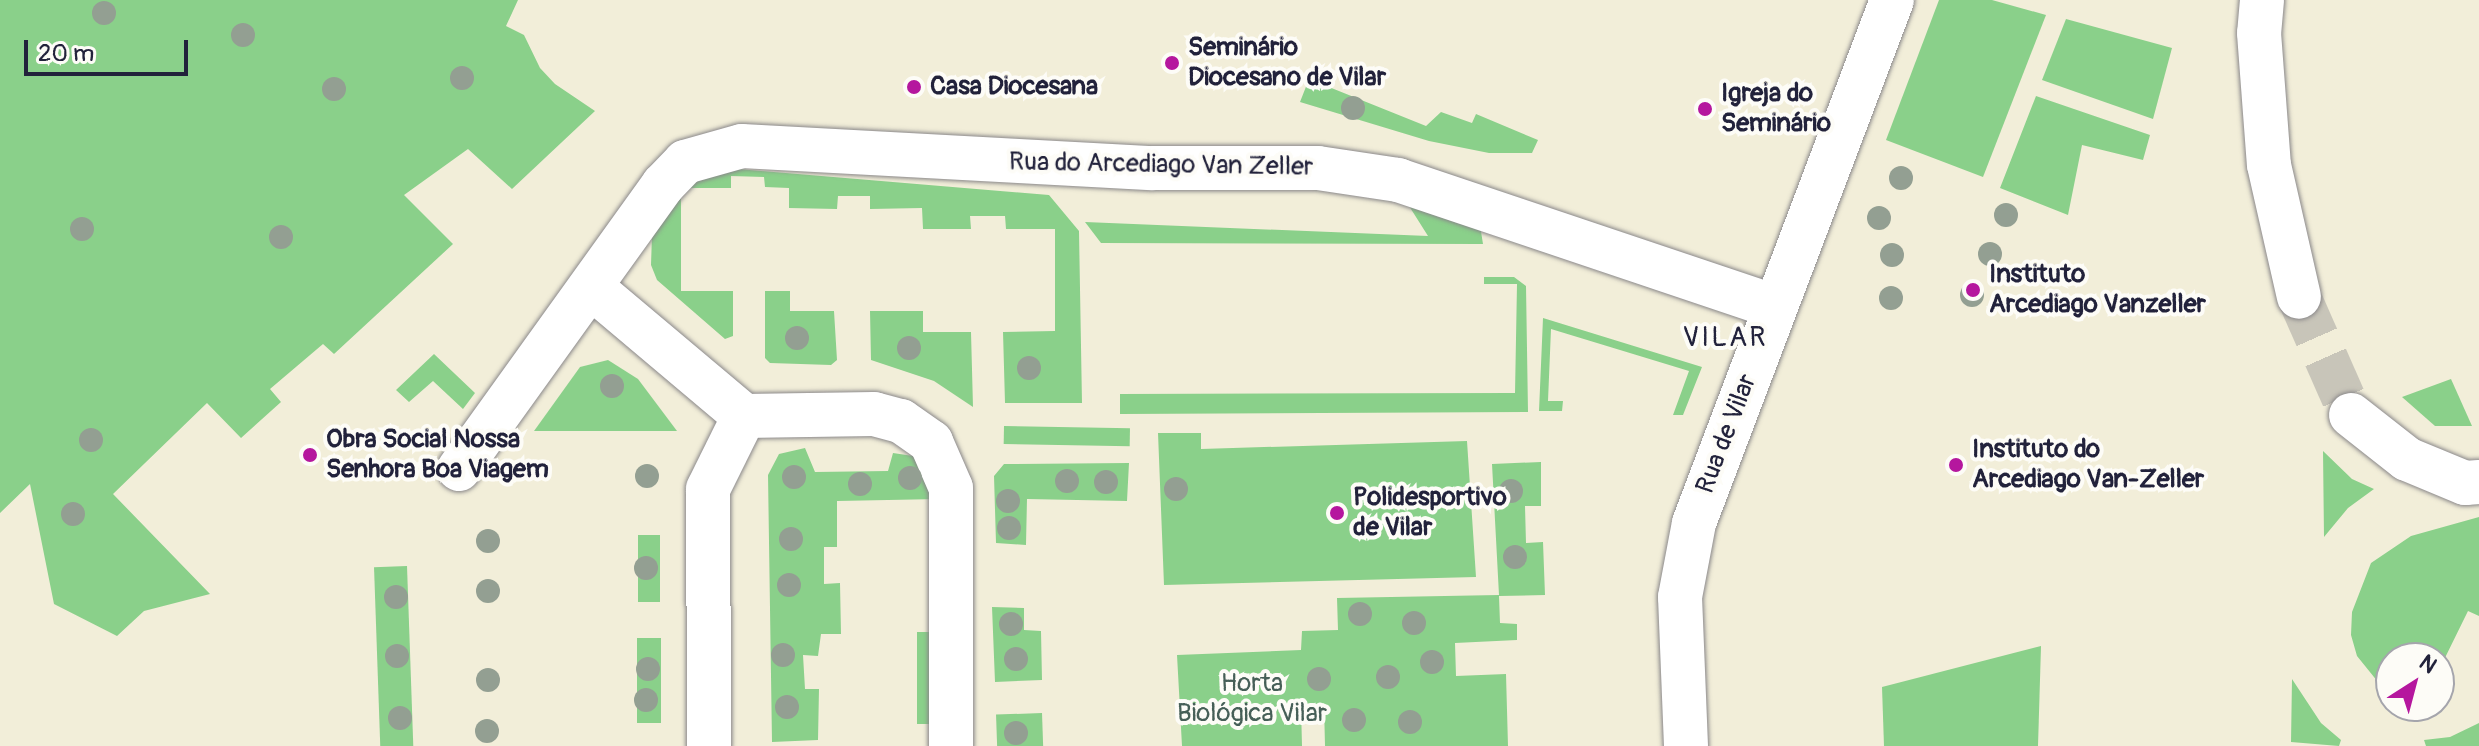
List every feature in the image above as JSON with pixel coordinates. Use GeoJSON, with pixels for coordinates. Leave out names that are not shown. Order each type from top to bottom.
{"type":"FeatureCollection","features":[{"type":"Feature","properties":{"kind":"street","name":"Rua de Vilar"},"geometry":{"type":"LineString","coordinates":[[1686,746],[1680,597],[1694,523],[1892,0]]}},
{"type":"Feature","properties":{"kind":"street"},"geometry":{"type":"LineString","coordinates":[[2262,0],[2259,33],[2269,165],[2299,297]]}},
{"type":"Feature","properties":{"kind":"street","name":"Rua do Arcediago Van Zeller"},"geometry":{"type":"LineString","coordinates":[[459,469],[663,185],[685,162],[742,146],[1152,168],[1318,168],[1398,180],[1775,307]]}},
{"type":"Feature","properties":{"kind":"street"},"geometry":{"type":"LineString","coordinates":[[591,287],[744,416],[874,414],[901,421],[931,442],[951,488],[951,746]]}},
{"type":"Feature","properties":{"kind":"street"},"geometry":{"type":"LineString","coordinates":[[2351,415],[2407,459],[2465,483],[2479,482]]}},
{"type":"Feature","properties":{"kind":"street"},"geometry":{"type":"LineString","coordinates":[[709,746],[708,489],[744,416]]}},
{"type":"Feature","properties":{"kind":"green space"},"geometry":{"type":"Polygon","coordinates":[[[0,0],[518,0],[506,26],[524,35],[540,68],[555,84],[595,111],[512,189],[468,149],[404,195],[453,244],[334,354],[323,344],[270,389],[281,402],[241,438],[207,403],[113,494],[210,594],[144,611],[117,636],[54,604],[30,484],[0,513],[0,0]]]}},
{"type":"Feature","properties":{"kind":"green space"},"geometry":{"type":"Polygon","coordinates":[[[1939,0],[1992,0],[2046,15],[1983,177],[1886,140],[1939,0]]]}},
{"type":"Feature","properties":{"kind":"green space"},"geometry":{"type":"Polygon","coordinates":[[[2066,19],[2172,48],[2153,119],[2042,80],[2066,19]]]}},
{"type":"Feature","properties":{"kind":"green space"},"geometry":{"type":"Polygon","coordinates":[[[1309,79],[1426,126],[1441,112],[1472,123],[1476,114],[1538,140],[1532,153],[1489,153],[1429,141],[1300,102],[1309,79]]]}},
{"type":"Feature","properties":{"kind":"green space"},"geometry":{"type":"Polygon","coordinates":[[[2036,96],[2150,135],[2143,160],[2082,145],[2068,215],[2000,188],[2036,96]]]}},
{"type":"Feature","properties":{"kind":"green space"},"geometry":{"type":"Polygon","coordinates":[[[726,168],[1049,195],[1079,231],[1082,403],[1005,403],[1003,332],[1055,331],[1055,229],[1006,229],[1005,216],[970,216],[971,229],[923,229],[922,208],[870,209],[870,196],[838,196],[837,209],[789,208],[789,188],[765,187],[764,177],[731,176],[731,188],[685,188],[703,174],[726,168]]]}},
{"type":"Feature","properties":{"kind":"green space"},"geometry":{"type":"Polygon","coordinates":[[[681,194],[681,291],[733,291],[733,336],[725,339],[657,280],[651,265],[652,235],[681,194]]]}},
{"type":"Feature","properties":{"kind":"green space"},"geometry":{"type":"Polygon","coordinates":[[[1404,198],[1479,219],[1483,244],[1101,243],[1085,222],[1428,236],[1404,198]]]}},
{"type":"Feature","properties":{"kind":"green space"},"geometry":{"type":"Polygon","coordinates":[[[1484,277],[1514,277],[1526,286],[1528,412],[1120,414],[1120,394],[1515,393],[1517,284],[1484,284],[1484,277]]]}},
{"type":"Feature","properties":{"kind":"green space"},"geometry":{"type":"Polygon","coordinates":[[[765,291],[790,291],[790,311],[834,311],[837,360],[831,365],[770,363],[765,358],[765,291]]]}},
{"type":"Feature","properties":{"kind":"green space"},"geometry":{"type":"Polygon","coordinates":[[[870,311],[923,311],[923,332],[971,332],[973,407],[934,381],[871,360],[870,311]]]}},
{"type":"Feature","properties":{"kind":"green space"},"geometry":{"type":"Polygon","coordinates":[[[1543,318],[1702,367],[1683,415],[1673,415],[1689,371],[1551,329],[1548,401],[1563,401],[1562,411],[1539,411],[1543,318]]]}},
{"type":"Feature","properties":{"kind":"green space"},"geometry":{"type":"Polygon","coordinates":[[[434,354],[475,393],[463,409],[433,381],[409,402],[396,390],[434,354]]]}},
{"type":"Feature","properties":{"kind":"green space"},"geometry":{"type":"Polygon","coordinates":[[[608,360],[638,379],[677,431],[534,431],[580,367],[608,360]]]}},
{"type":"Feature","properties":{"kind":"green space"},"geometry":{"type":"Polygon","coordinates":[[[2451,379],[2472,426],[2435,426],[2402,397],[2451,379]]]}},
{"type":"Feature","properties":{"kind":"green space"},"geometry":{"type":"Polygon","coordinates":[[[1004,426],[1130,428],[1130,446],[1004,444],[1004,426]]]}},
{"type":"Feature","properties":{"kind":"green space","name":"Polidesportivo de Vilar"},"geometry":{"type":"Polygon","coordinates":[[[1158,433],[1201,433],[1201,449],[1467,441],[1476,577],[1164,585],[1158,433]]]}},
{"type":"Feature","properties":{"kind":"green space"},"geometry":{"type":"Polygon","coordinates":[[[805,448],[815,472],[888,471],[893,453],[913,456],[939,499],[837,501],[837,547],[824,547],[824,584],[840,583],[841,634],[821,634],[818,656],[803,655],[805,689],[819,689],[818,740],[772,742],[768,475],[779,454],[805,448]]]}},
{"type":"Feature","properties":{"kind":"green space"},"geometry":{"type":"Polygon","coordinates":[[[2323,451],[2352,479],[2374,489],[2348,508],[2324,537],[2323,451]]]}},
{"type":"Feature","properties":{"kind":"green space","name":"Horta Biológica Vilar"},"geometry":{"type":"Polygon","coordinates":[[[1541,462],[1541,506],[1525,506],[1526,543],[1543,542],[1545,595],[1499,596],[1500,623],[1517,624],[1517,640],[1455,643],[1456,676],[1506,674],[1508,746],[1325,746],[1324,705],[1301,706],[1302,746],[1182,746],[1177,655],[1301,650],[1302,631],[1338,630],[1337,598],[1499,595],[1492,464],[1541,462]]]}},
{"type":"Feature","properties":{"kind":"green space"},"geometry":{"type":"Polygon","coordinates":[[[1129,463],[1127,501],[1027,499],[1026,545],[996,543],[994,476],[1004,464],[1129,463]]]}},
{"type":"Feature","properties":{"kind":"green space"},"geometry":{"type":"Polygon","coordinates":[[[2479,517],[2479,616],[2468,611],[2453,642],[2375,642],[2375,678],[2357,656],[2351,635],[2352,612],[2371,563],[2411,536],[2479,517]]]}},
{"type":"Feature","properties":{"kind":"green space"},"geometry":{"type":"Polygon","coordinates":[[[638,535],[660,535],[660,602],[638,602],[638,535]]]}},
{"type":"Feature","properties":{"kind":"green space"},"geometry":{"type":"Polygon","coordinates":[[[407,566],[413,746],[380,746],[374,567],[407,566]]]}},
{"type":"Feature","properties":{"kind":"green space"},"geometry":{"type":"Polygon","coordinates":[[[992,607],[1024,608],[1024,630],[1041,631],[1042,680],[995,682],[992,607]]]}},
{"type":"Feature","properties":{"kind":"green space"},"geometry":{"type":"Polygon","coordinates":[[[917,632],[938,632],[938,724],[917,724],[917,632]]]}},
{"type":"Feature","properties":{"kind":"green space"},"geometry":{"type":"Polygon","coordinates":[[[637,638],[661,638],[661,723],[637,723],[637,638]]]}},
{"type":"Feature","properties":{"kind":"green space"},"geometry":{"type":"Polygon","coordinates":[[[2041,646],[2038,746],[1884,746],[1882,687],[2041,646]]]}},
{"type":"Feature","properties":{"kind":"green space"},"geometry":{"type":"Polygon","coordinates":[[[2292,679],[2321,723],[2341,740],[2339,746],[2291,742],[2292,679]]]}},
{"type":"Feature","properties":{"kind":"green space"},"geometry":{"type":"Polygon","coordinates":[[[1042,713],[1043,746],[997,746],[996,715],[1042,713]]]}},
{"type":"Feature","properties":{"kind":"green space"},"geometry":{"type":"Polygon","coordinates":[[[2479,723],[2479,746],[2426,746],[2424,740],[2450,737],[2479,723]]]}},
{"type":"Feature","properties":{"kind":"tunnel"},"geometry":{"type":"LineString","coordinates":[[2299,297],[2351,415]]}},
{"type":"Feature","properties":{"kind":"place","name":"Seminário Diocesano de Vilar"},"geometry":{"type":"Point","coordinates":[1172,63]}},
{"type":"Feature","properties":{"kind":"place","name":"Casa Diocesana"},"geometry":{"type":"Point","coordinates":[914,87]}},
{"type":"Feature","properties":{"kind":"place","name":"Igreja do Seminário"},"geometry":{"type":"Point","coordinates":[1705,109]}},
{"type":"Feature","properties":{"kind":"place","name":"Instituto Arcediago Vanzeller"},"geometry":{"type":"Point","coordinates":[1973,290]}},
{"type":"Feature","properties":{"kind":"place","name":"Obra Social Nossa Senhora Boa Viagem"},"geometry":{"type":"Point","coordinates":[310,455]}},
{"type":"Feature","properties":{"kind":"place","name":"Instituto do Arcediago Van-Zeller"},"geometry":{"type":"Point","coordinates":[1956,465]}},
{"type":"Feature","properties":{"kind":"place","name":"Polidesportivo de Vilar"},"geometry":{"type":"Point","coordinates":[1337,513]}},
{"type":"Feature","properties":{"kind":"district","name":"VILAR"},"geometry":{"type":"Point","coordinates":[1725,338]}}]}
